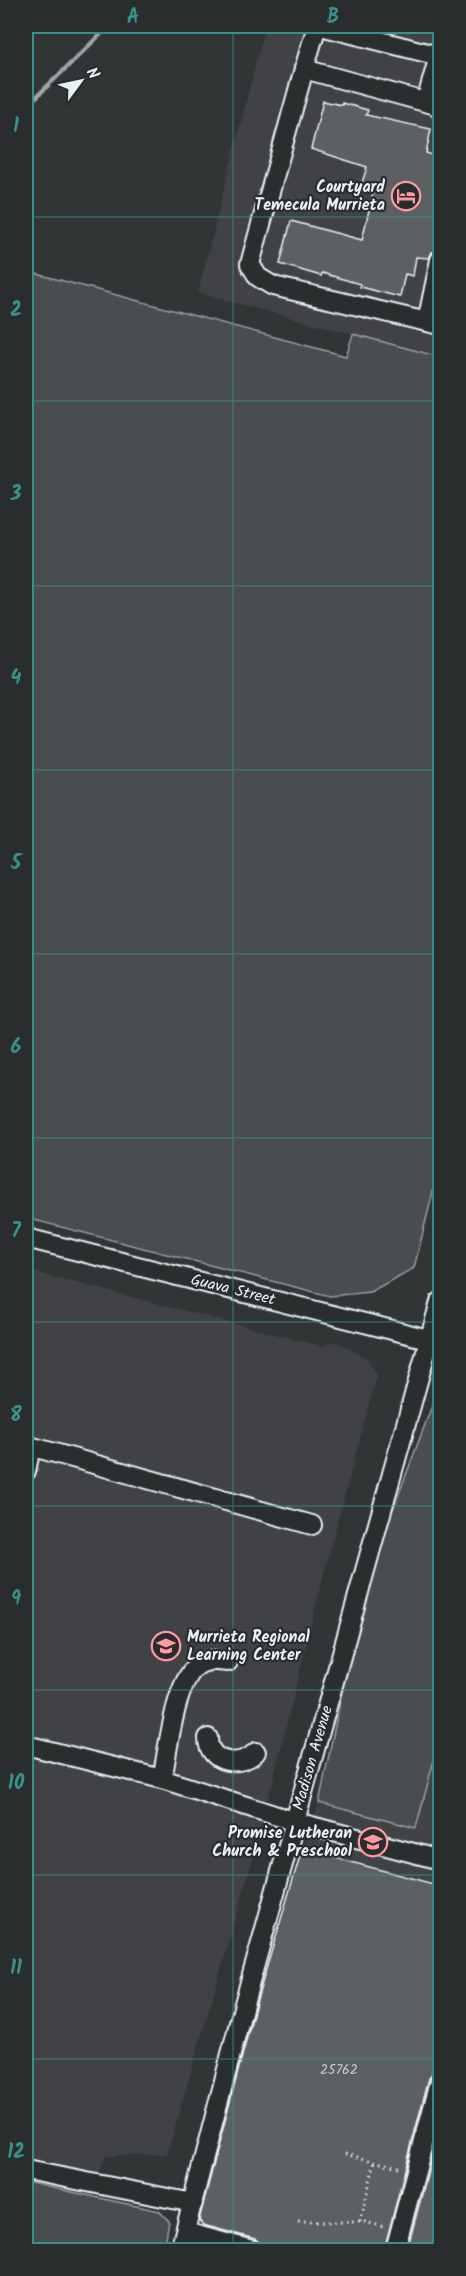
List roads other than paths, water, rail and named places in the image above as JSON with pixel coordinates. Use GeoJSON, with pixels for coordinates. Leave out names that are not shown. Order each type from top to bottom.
{"type":"FeatureCollection","features":[{"type":"Feature","properties":{"kind":"street"},"geometry":{"type":"LineString","coordinates":[[304,69],[433,106],[439,56],[319,26],[304,69],[250,264],[258,277],[273,286],[434,323],[441,260]]}},
{"type":"Feature","properties":{"kind":"street","name":"Guava Street"},"geometry":{"type":"LineString","coordinates":[[26,1238],[435,1341]]}},
{"type":"Feature","properties":{"kind":"street","name":"Madison Avenue"},"geometry":{"type":"LineString","coordinates":[[180,2250],[245,2000],[435,1341],[441,1302]]}},
{"type":"Feature","properties":{"kind":"street"},"geometry":{"type":"LineString","coordinates":[[26,1471],[28,1446],[312,1525]]}},
{"type":"Feature","properties":{"kind":"street"},"geometry":{"type":"LineString","coordinates":[[162,1779],[181,1688],[188,1674],[198,1664],[210,1660],[228,1662]]}},
{"type":"Feature","properties":{"kind":"street"},"geometry":{"type":"LineString","coordinates":[[208,1738],[208,1748],[213,1755],[224,1760],[237,1762],[248,1760],[256,1752]]}},
{"type":"Feature","properties":{"kind":"street"},"geometry":{"type":"LineString","coordinates":[[26,1745],[162,1779],[296,1822],[441,1860]]}},
{"type":"Feature","properties":{"kind":"street"},"geometry":{"type":"LineString","coordinates":[[396,2250],[441,2081]]}},
{"type":"Feature","properties":{"kind":"street"},"geometry":{"type":"LineString","coordinates":[[26,2170],[193,2202]]}},
{"type":"Feature","properties":{"kind":"street"},"geometry":{"type":"LineString","coordinates":[[185,2232],[252,2250]]}},
{"type":"Feature","properties":{"kind":"waterway"},"geometry":{"type":"LineString","coordinates":[[26,107],[109,26]]}},
{"type":"Feature","properties":{"kind":"place","name":"Courtyard Temecula Murrieta"},"geometry":{"type":"Point","coordinates":[406,196]}},
{"type":"Feature","properties":{"kind":"place","name":"Murrieta Regional Learning Center"},"geometry":{"type":"Point","coordinates":[166,1646]}},
{"type":"Feature","properties":{"kind":"place","name":"Promise Lutheran Church & Preschool"},"geometry":{"type":"Point","coordinates":[373,1842]}}]}
